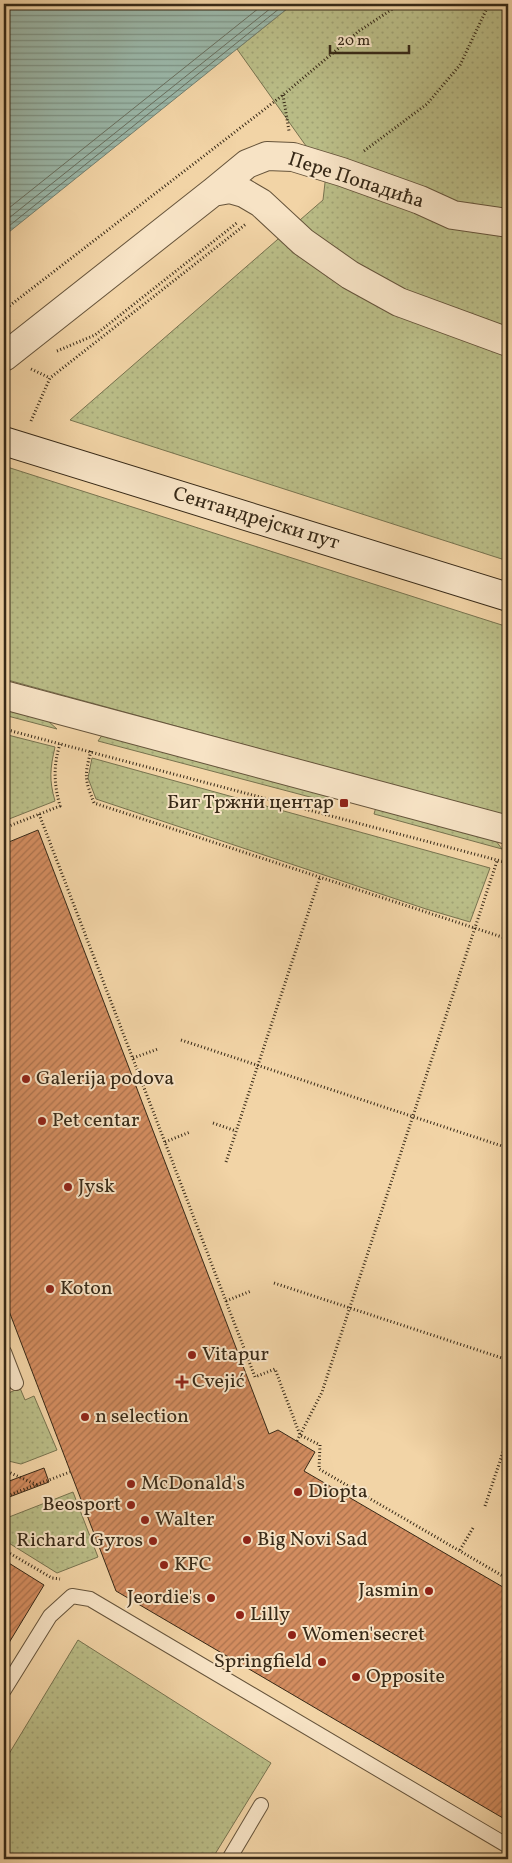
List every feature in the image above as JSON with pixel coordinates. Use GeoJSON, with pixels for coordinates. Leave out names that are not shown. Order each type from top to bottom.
{"type":"FeatureCollection","features":[{"type":"Feature","properties":{"kind":"street","name":"Пере Попадића"},"geometry":{"type":"LineString","coordinates":[[14,361],[247,164],[267,156],[293,157],[342,172],[420,200],[453,215],[508,223]]}},
{"type":"Feature","properties":{"kind":"street"},"geometry":{"type":"LineString","coordinates":[[213,192],[230,189],[244,193],[264,206],[303,242],[350,276],[399,302],[508,342]]}},
{"type":"Feature","properties":{"kind":"street","name":"Сентандрејски пут"},"geometry":{"type":"LineString","coordinates":[[16,435],[508,597]]}},
{"type":"Feature","properties":{"kind":"street"},"geometry":{"type":"LineString","coordinates":[[4,695],[508,830]]}},
{"type":"Feature","properties":{"kind":"lane"},"geometry":{"type":"LineString","coordinates":[[4,1352],[16,1383]]}},
{"type":"Feature","properties":{"kind":"lane"},"geometry":{"type":"LineString","coordinates":[[4,1690],[50,1616],[72,1596],[90,1599],[508,1846]]}},
{"type":"Feature","properties":{"kind":"lane"},"geometry":{"type":"LineString","coordinates":[[229,1859],[261,1805]]}},
{"type":"Feature","properties":{"kind":"path"},"geometry":{"type":"LineString","coordinates":[[4,310],[283,95],[359,31],[400,4]]}},
{"type":"Feature","properties":{"kind":"path"},"geometry":{"type":"LineString","coordinates":[[342,172],[355,157],[427,104],[460,65],[489,4]]}},
{"type":"Feature","properties":{"kind":"path"},"geometry":{"type":"LineString","coordinates":[[49,354],[95,335],[264,206]]}},
{"type":"Feature","properties":{"kind":"path"},"geometry":{"type":"LineString","coordinates":[[16,435],[50,378],[264,206]]}},
{"type":"Feature","properties":{"kind":"path"},"geometry":{"type":"LineString","coordinates":[[14,361],[50,378]]}},
{"type":"Feature","properties":{"kind":"path"},"geometry":{"type":"LineString","coordinates":[[4,729],[508,864]]}},
{"type":"Feature","properties":{"kind":"path"},"geometry":{"type":"LineString","coordinates":[[4,828],[60,806],[54,776],[55,760],[60,744]]}},
{"type":"Feature","properties":{"kind":"path"},"geometry":{"type":"LineString","coordinates":[[91,751],[85,773],[86,784],[94,803],[508,939]]}},
{"type":"Feature","properties":{"kind":"path"},"geometry":{"type":"LineString","coordinates":[[39,814],[255,1377],[275,1370],[300,1435],[320,1445],[319,1469],[508,1579]]}},
{"type":"Feature","properties":{"kind":"path"},"geometry":{"type":"LineString","coordinates":[[297,1441],[322,1392],[497,861]]}},
{"type":"Feature","properties":{"kind":"path"},"geometry":{"type":"LineString","coordinates":[[226,1162],[320,877]]}},
{"type":"Feature","properties":{"kind":"path"},"geometry":{"type":"LineString","coordinates":[[180,1040],[508,1148]]}},
{"type":"Feature","properties":{"kind":"path"},"geometry":{"type":"LineString","coordinates":[[133,1058],[158,1049]]}},
{"type":"Feature","properties":{"kind":"path"},"geometry":{"type":"LineString","coordinates":[[213,1123],[236,1131]]}},
{"type":"Feature","properties":{"kind":"path"},"geometry":{"type":"LineString","coordinates":[[165,1142],[190,1132]]}},
{"type":"Feature","properties":{"kind":"path"},"geometry":{"type":"LineString","coordinates":[[274,1283],[508,1360]]}},
{"type":"Feature","properties":{"kind":"path"},"geometry":{"type":"LineString","coordinates":[[226,1301],[251,1291]]}},
{"type":"Feature","properties":{"kind":"path"},"geometry":{"type":"LineString","coordinates":[[485,1506],[508,1437]]}},
{"type":"Feature","properties":{"kind":"path"},"geometry":{"type":"LineString","coordinates":[[4,1470],[38,1485]]}},
{"type":"Feature","properties":{"kind":"path"},"geometry":{"type":"LineString","coordinates":[[4,1497],[70,1472]]}},
{"type":"Feature","properties":{"kind":"path"},"geometry":{"type":"LineString","coordinates":[[460,1550],[473,1528]]}},
{"type":"Feature","properties":{"kind":"path"},"geometry":{"type":"LineString","coordinates":[[4,1550],[52,1578]]}},
{"type":"Feature","properties":{"kind":"green space"},"geometry":{"type":"Polygon","coordinates":[[[293,4],[508,4],[508,561],[70,420],[323,200],[326,174],[237,49],[293,4]]]}},
{"type":"Feature","properties":{"kind":"green space"},"geometry":{"type":"Polygon","coordinates":[[[4,466],[508,627],[508,817],[4,679],[4,466]]]}},
{"type":"Feature","properties":{"kind":"green space"},"geometry":{"type":"Polygon","coordinates":[[[4,708],[48,721],[57,729],[4,715],[4,708]]]}},
{"type":"Feature","properties":{"kind":"green space"},"geometry":{"type":"Polygon","coordinates":[[[4,734],[55,747],[51,774],[55,801],[4,821],[4,734]]]}},
{"type":"Feature","properties":{"kind":"green space"},"geometry":{"type":"Polygon","coordinates":[[[103,734],[331,795],[329,802],[98,741],[103,734]]]}},
{"type":"Feature","properties":{"kind":"green space"},"geometry":{"type":"Polygon","coordinates":[[[92,758],[490,868],[470,922],[96,799],[88,778],[92,758]]]}},
{"type":"Feature","properties":{"kind":"green space"},"geometry":{"type":"Polygon","coordinates":[[[376,807],[483,836],[496,841],[502,849],[374,814],[376,807]]]}},
{"type":"Feature","properties":{"kind":"green space"},"geometry":{"type":"Polygon","coordinates":[[[20,1388],[25,1400],[34,1396],[57,1450],[21,1464],[4,1460],[4,1395],[20,1388]]]}},
{"type":"Feature","properties":{"kind":"green space"},"geometry":{"type":"Polygon","coordinates":[[[73,1492],[98,1557],[57,1573],[4,1540],[4,1519],[73,1492]]]}},
{"type":"Feature","properties":{"kind":"green space"},"geometry":{"type":"Polygon","coordinates":[[[78,1640],[271,1763],[212,1859],[4,1859],[4,1762],[78,1640]]]}},
{"type":"Feature","properties":{"kind":"water"},"geometry":{"type":"Polygon","coordinates":[[[4,4],[293,4],[4,236],[4,4]]]}},
{"type":"Feature","properties":{"kind":"building"},"geometry":{"type":"Polygon","coordinates":[[[38,830],[269,1434],[278,1430],[315,1452],[304,1471],[508,1590],[508,1821],[116,1591],[4,1298],[4,844],[38,830]]]}},
{"type":"Feature","properties":{"kind":"building"},"geometry":{"type":"Polygon","coordinates":[[[44,1468],[49,1482],[4,1499],[4,1483],[44,1468]]]}},
{"type":"Feature","properties":{"kind":"building"},"geometry":{"type":"Polygon","coordinates":[[[4,1560],[44,1585],[4,1651],[4,1560]]]}},
{"type":"Feature","properties":{"kind":"place","name":"Биг Тржни центар"},"geometry":{"type":"Point","coordinates":[344,803]}},
{"type":"Feature","properties":{"kind":"place","name":"Galerija podova"},"geometry":{"type":"Point","coordinates":[26,1079]}},
{"type":"Feature","properties":{"kind":"place","name":"Pet centar"},"geometry":{"type":"Point","coordinates":[42,1121]}},
{"type":"Feature","properties":{"kind":"place","name":"Jysk"},"geometry":{"type":"Point","coordinates":[68,1187]}},
{"type":"Feature","properties":{"kind":"place","name":"Koton"},"geometry":{"type":"Point","coordinates":[50,1289]}},
{"type":"Feature","properties":{"kind":"place","name":"Vitapur"},"geometry":{"type":"Point","coordinates":[192,1355]}},
{"type":"Feature","properties":{"kind":"place","name":"Cvejić"},"geometry":{"type":"Point","coordinates":[182,1382]}},
{"type":"Feature","properties":{"kind":"place","name":"n selection"},"geometry":{"type":"Point","coordinates":[85,1417]}},
{"type":"Feature","properties":{"kind":"place","name":"McDonald's"},"geometry":{"type":"Point","coordinates":[131,1484]}},
{"type":"Feature","properties":{"kind":"place","name":"Diopta"},"geometry":{"type":"Point","coordinates":[298,1492]}},
{"type":"Feature","properties":{"kind":"place","name":"Beosport"},"geometry":{"type":"Point","coordinates":[131,1505]}},
{"type":"Feature","properties":{"kind":"place","name":"Walter"},"geometry":{"type":"Point","coordinates":[145,1520]}},
{"type":"Feature","properties":{"kind":"place","name":"Big Novi Sad"},"geometry":{"type":"Point","coordinates":[247,1540]}},
{"type":"Feature","properties":{"kind":"place","name":"Richard Gyros"},"geometry":{"type":"Point","coordinates":[153,1541]}},
{"type":"Feature","properties":{"kind":"place","name":"KFC"},"geometry":{"type":"Point","coordinates":[164,1565]}},
{"type":"Feature","properties":{"kind":"place","name":"Jasmin"},"geometry":{"type":"Point","coordinates":[429,1591]}},
{"type":"Feature","properties":{"kind":"place","name":"Jeordie's"},"geometry":{"type":"Point","coordinates":[211,1598]}},
{"type":"Feature","properties":{"kind":"place","name":"Lilly"},"geometry":{"type":"Point","coordinates":[240,1615]}},
{"type":"Feature","properties":{"kind":"place","name":"Women'secret"},"geometry":{"type":"Point","coordinates":[292,1635]}},
{"type":"Feature","properties":{"kind":"place","name":"Springfield"},"geometry":{"type":"Point","coordinates":[322,1662]}},
{"type":"Feature","properties":{"kind":"place","name":"Opposite"},"geometry":{"type":"Point","coordinates":[356,1677]}}]}
